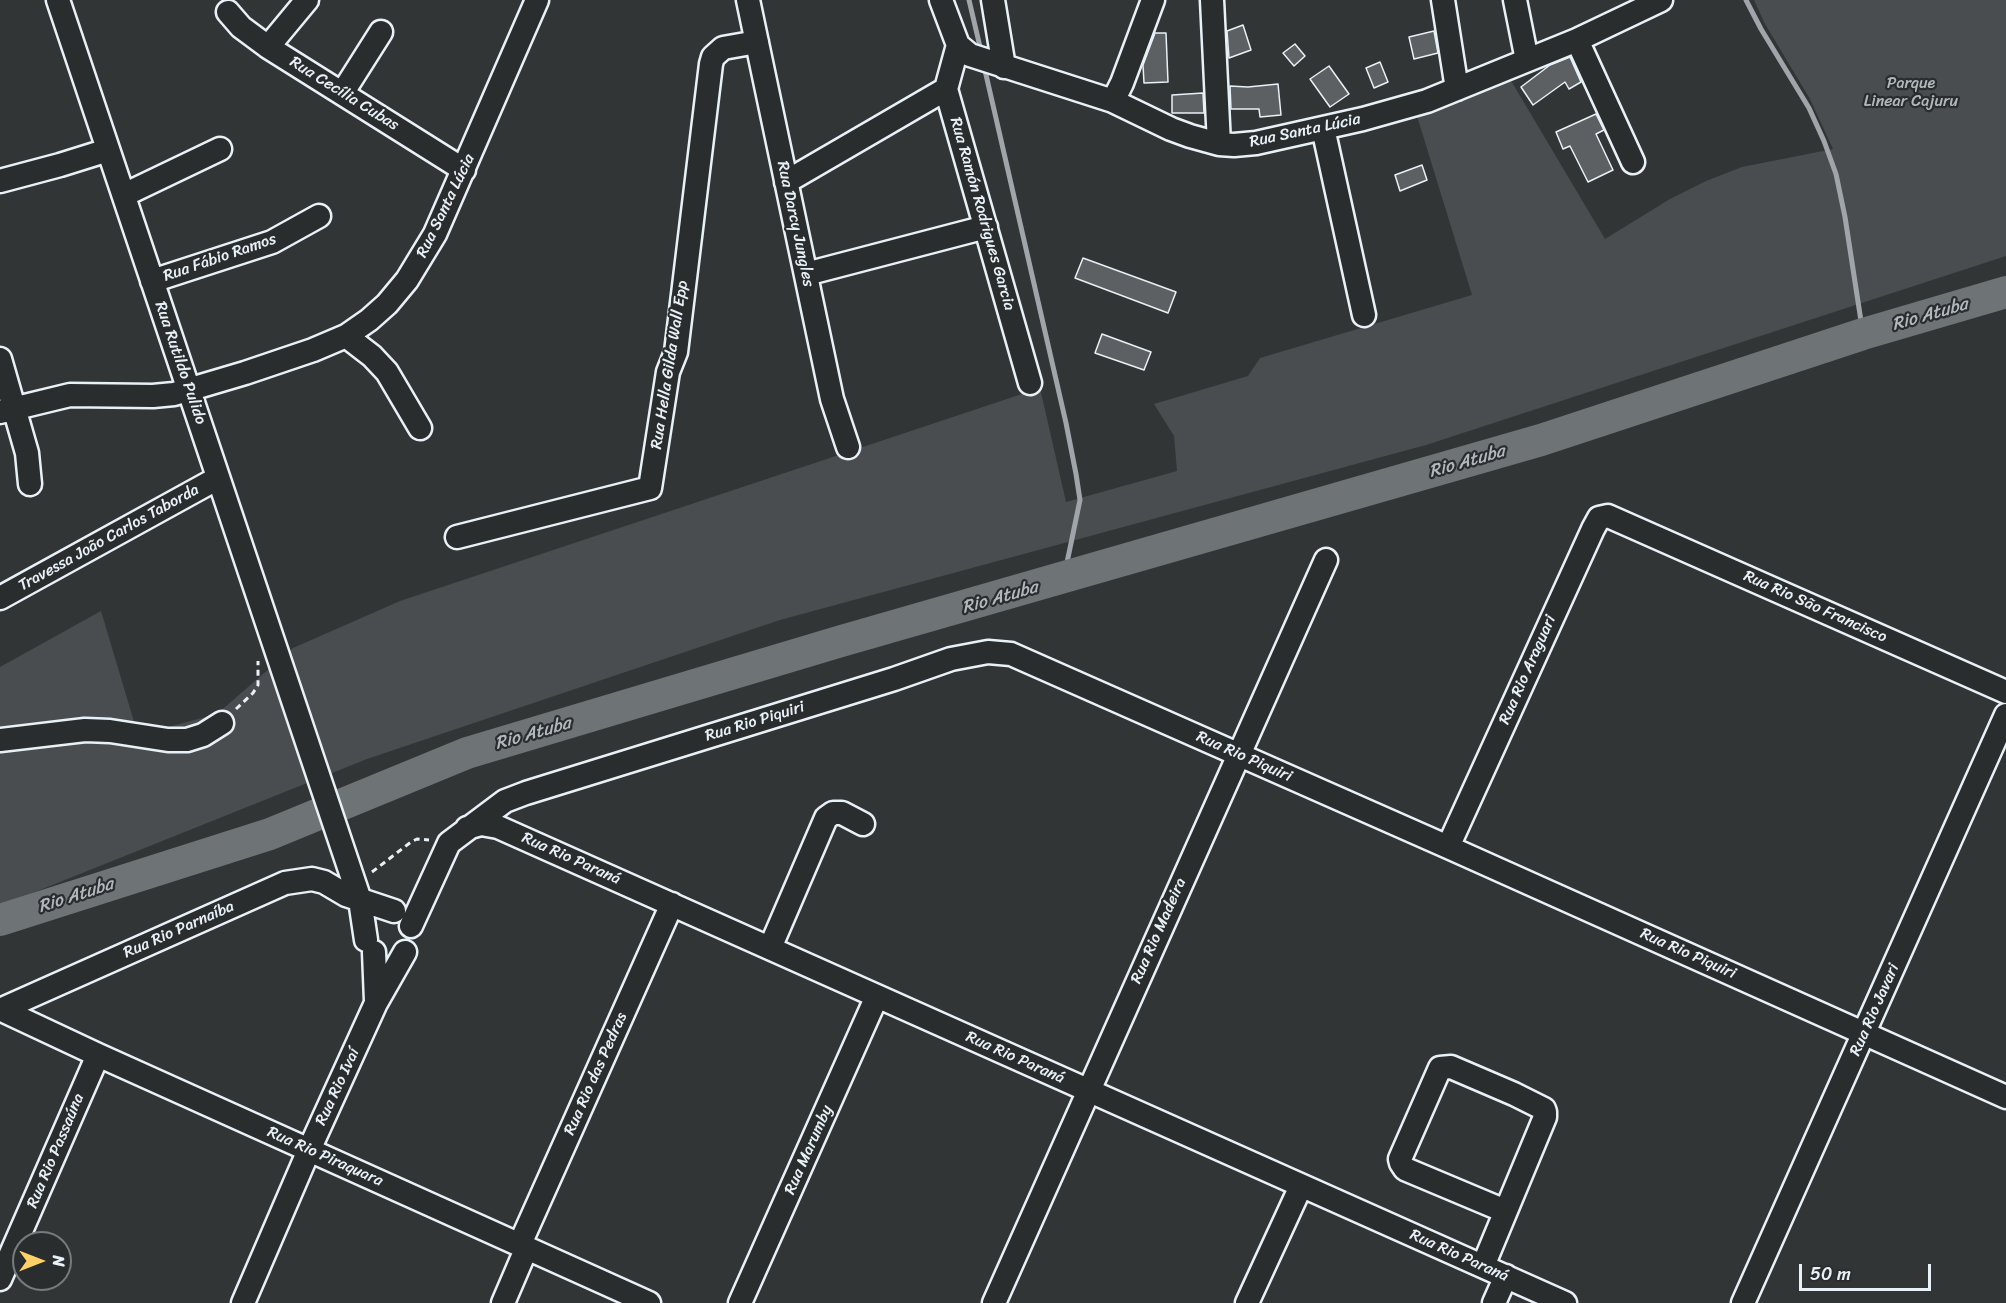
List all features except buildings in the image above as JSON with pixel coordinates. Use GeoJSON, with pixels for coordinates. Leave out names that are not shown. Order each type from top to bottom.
{"type":"FeatureCollection","features":[{"type":"Feature","properties":{"kind":"street","name":"Rua Rutildo Pulido"},"geometry":{"type":"LineString","coordinates":[[58,0],[355,885]]}},
{"type":"Feature","properties":{"kind":"street"},"geometry":{"type":"LineString","coordinates":[[268,47],[307,0]]}},
{"type":"Feature","properties":{"kind":"street","name":"Rua Santa Lúcia"},"geometry":{"type":"LineString","coordinates":[[8,410],[70,395],[164,395],[189,389],[277,363],[346,336],[369,320],[387,304],[407,280],[435,234],[465,170],[537,0]]}},
{"type":"Feature","properties":{"kind":"street","name":"Rua Darcy Jungles"},"geometry":{"type":"LineString","coordinates":[[748,0],[832,399],[848,447]]}},
{"type":"Feature","properties":{"kind":"street"},"geometry":{"type":"LineString","coordinates":[[786,182],[946,89],[964,50],[941,0]]}},
{"type":"Feature","properties":{"kind":"street"},"geometry":{"type":"LineString","coordinates":[[993,0],[1004,67]]}},
{"type":"Feature","properties":{"kind":"street"},"geometry":{"type":"LineString","coordinates":[[1113,101],[1154,0]]}},
{"type":"Feature","properties":{"kind":"street"},"geometry":{"type":"LineString","coordinates":[[1212,0],[1220,144]]}},
{"type":"Feature","properties":{"kind":"street"},"geometry":{"type":"LineString","coordinates":[[1443,0],[1457,89]]}},
{"type":"Feature","properties":{"kind":"street"},"geometry":{"type":"LineString","coordinates":[[1515,0],[1527,60]]}},
{"type":"Feature","properties":{"kind":"street","name":"Rua Santa Lúcia"},"geometry":{"type":"LineString","coordinates":[[964,50],[1004,67],[1113,101],[1171,129],[1220,144],[1256,143],[1395,111],[1457,89],[1577,40],[1661,0]]}},
{"type":"Feature","properties":{"kind":"street","name":"Rua Cecília Cubas"},"geometry":{"type":"LineString","coordinates":[[228,12],[241,27],[268,47],[465,170]]}},
{"type":"Feature","properties":{"kind":"street"},"geometry":{"type":"LineString","coordinates":[[343,92],[381,32]]}},
{"type":"Feature","properties":{"kind":"street"},"geometry":{"type":"LineString","coordinates":[[1577,40],[1633,162]]}},
{"type":"Feature","properties":{"kind":"street","name":"Rua Hella Gilda Wall Epp"},"geometry":{"type":"LineString","coordinates":[[457,537],[650,488],[668,372],[676,352],[711,64],[713,57],[723,48],[757,42]]}},
{"type":"Feature","properties":{"kind":"street","name":"Rua Ramón Rodrigues Garcia"},"geometry":{"type":"LineString","coordinates":[[946,89],[1030,383]]}},
{"type":"Feature","properties":{"kind":"street"},"geometry":{"type":"LineString","coordinates":[[1323,128],[1364,315]]}},
{"type":"Feature","properties":{"kind":"street"},"geometry":{"type":"LineString","coordinates":[[124,195],[220,149]]}},
{"type":"Feature","properties":{"kind":"street"},"geometry":{"type":"LineString","coordinates":[[0,181],[108,150]]}},
{"type":"Feature","properties":{"kind":"street","name":"Rua Fábio Ramos"},"geometry":{"type":"LineString","coordinates":[[152,281],[272,242],[319,216]]}},
{"type":"Feature","properties":{"kind":"street"},"geometry":{"type":"LineString","coordinates":[[806,274],[986,227]]}},
{"type":"Feature","properties":{"kind":"street"},"geometry":{"type":"LineString","coordinates":[[346,336],[372,356],[387,372],[420,428]]}},
{"type":"Feature","properties":{"kind":"street"},"geometry":{"type":"LineString","coordinates":[[0,359],[8,410],[27,453],[30,484]]}},
{"type":"Feature","properties":{"kind":"street","name":"Travessa João Carlos Taborda"},"geometry":{"type":"LineString","coordinates":[[0,598],[218,478]]}},
{"type":"Feature","properties":{"kind":"street","name":"Rua Rio Araguari"},"geometry":{"type":"LineString","coordinates":[[1448,847],[1593,529],[1599,518],[1608,516],[1624,522]]}},
{"type":"Feature","properties":{"kind":"street","name":"Rua Rio São Francisco"},"geometry":{"type":"LineString","coordinates":[[1624,522],[2006,692]]}},
{"type":"Feature","properties":{"kind":"street","name":"Rua Rio Madeira"},"geometry":{"type":"LineString","coordinates":[[993,1303],[1326,560]]}},
{"type":"Feature","properties":{"kind":"street","name":"Rua Rio Piquiri"},"geometry":{"type":"LineString","coordinates":[[456,836],[505,801],[526,793],[894,679],[951,659],[988,652],[1011,654],[2006,1097]]}},
{"type":"Feature","properties":{"kind":"street","name":"Rua Rio Javari"},"geometry":{"type":"LineString","coordinates":[[1743,1303],[2006,715]]}},
{"type":"Feature","properties":{"kind":"street"},"geometry":{"type":"LineString","coordinates":[[0,740],[85,730],[110,731],[168,740],[187,740],[203,735],[222,723]]}},
{"type":"Feature","properties":{"kind":"street"},"geometry":{"type":"LineString","coordinates":[[770,948],[826,818],[833,813],[842,813],[863,824]]}},
{"type":"Feature","properties":{"kind":"street","name":"Rua Rio Paraná"},"geometry":{"type":"LineString","coordinates":[[456,836],[481,824],[498,827],[1565,1303]]}},
{"type":"Feature","properties":{"kind":"street"},"geometry":{"type":"LineString","coordinates":[[411,926],[456,836]]}},
{"type":"Feature","properties":{"kind":"street","name":"Rua Rio Parnaíba"},"geometry":{"type":"LineString","coordinates":[[0,1010],[285,883],[312,879],[355,885]]}},
{"type":"Feature","properties":{"kind":"street"},"geometry":{"type":"LineString","coordinates":[[355,885],[407,919],[411,926]]}},
{"type":"Feature","properties":{"kind":"street","name":"Rua Rio Ivaí"},"geometry":{"type":"LineString","coordinates":[[355,885],[370,946],[376,1003]]}},
{"type":"Feature","properties":{"kind":"street","name":"Rua Rio das Pedras"},"geometry":{"type":"LineString","coordinates":[[503,1303],[524,1246],[672,904]]}},
{"type":"Feature","properties":{"kind":"street"},"geometry":{"type":"LineString","coordinates":[[394,911],[384,911],[369,922],[366,930],[370,946],[381,956],[390,958],[405,952]]}},
{"type":"Feature","properties":{"kind":"street","name":"Rua Rio Ivaí"},"geometry":{"type":"LineString","coordinates":[[243,1303],[376,1003],[410,944],[411,926]]}},
{"type":"Feature","properties":{"kind":"street","name":"Rua Marumby"},"geometry":{"type":"LineString","coordinates":[[740,1303],[877,996]]}},
{"type":"Feature","properties":{"kind":"street","name":"Rua Rio Piraquara"},"geometry":{"type":"LineString","coordinates":[[0,1010],[650,1303]]}},
{"type":"Feature","properties":{"kind":"street","name":"Rua Rio Passaúna"},"geometry":{"type":"LineString","coordinates":[[0,1279],[98,1055]]}},
{"type":"Feature","properties":{"kind":"street"},"geometry":{"type":"LineString","coordinates":[[1483,1266],[1545,1117],[1544,1109],[1451,1067],[1440,1068],[1400,1159],[1401,1163],[1405,1169],[1505,1211]]}},
{"type":"Feature","properties":{"kind":"street"},"geometry":{"type":"LineString","coordinates":[[1247,1303],[1301,1186]]}},
{"type":"Feature","properties":{"kind":"street"},"geometry":{"type":"LineString","coordinates":[[1494,1303],[1506,1276]]}},
{"type":"Feature","properties":{"kind":"path"},"geometry":{"type":"LineString","coordinates":[[222,723],[254,693],[258,685],[257,652]]}},
{"type":"Feature","properties":{"kind":"path"},"geometry":{"type":"LineString","coordinates":[[355,885],[417,839],[456,836]]}},
{"type":"Feature","properties":{"kind":"green space","name":"Parque Linear Cajuru"},"geometry":{"type":"Polygon","coordinates":[[[1754,0],[2006,0],[2006,256],[1426,445],[780,620],[367,759],[0,906],[0,667],[101,611],[138,735],[217,714],[293,648],[400,601],[1040,388],[1066,502],[1177,471],[1174,436],[1154,404],[1248,376],[1260,358],[1472,295],[1417,116],[1510,79],[1605,239],[1670,199],[1706,181],[1742,167],[1833,149],[1810,99],[1765,24],[1754,0]]]}},
{"type":"Feature","properties":{"kind":"waterway"},"geometry":{"type":"LineString","coordinates":[[969,0],[981,51]]}},
{"type":"Feature","properties":{"kind":"waterway"},"geometry":{"type":"LineString","coordinates":[[1746,0],[1809,108],[1836,174],[1863,334]]}},
{"type":"Feature","properties":{"kind":"waterway"},"geometry":{"type":"LineString","coordinates":[[984,66],[1076,474],[1080,500],[1064,577]]}},
{"type":"Feature","properties":{"kind":"waterway","name":"Rio Atuba"},"geometry":{"type":"LineString","coordinates":[[0,920],[270,834],[467,753],[838,642],[1541,440],[1863,334],[2006,292]]}}]}
